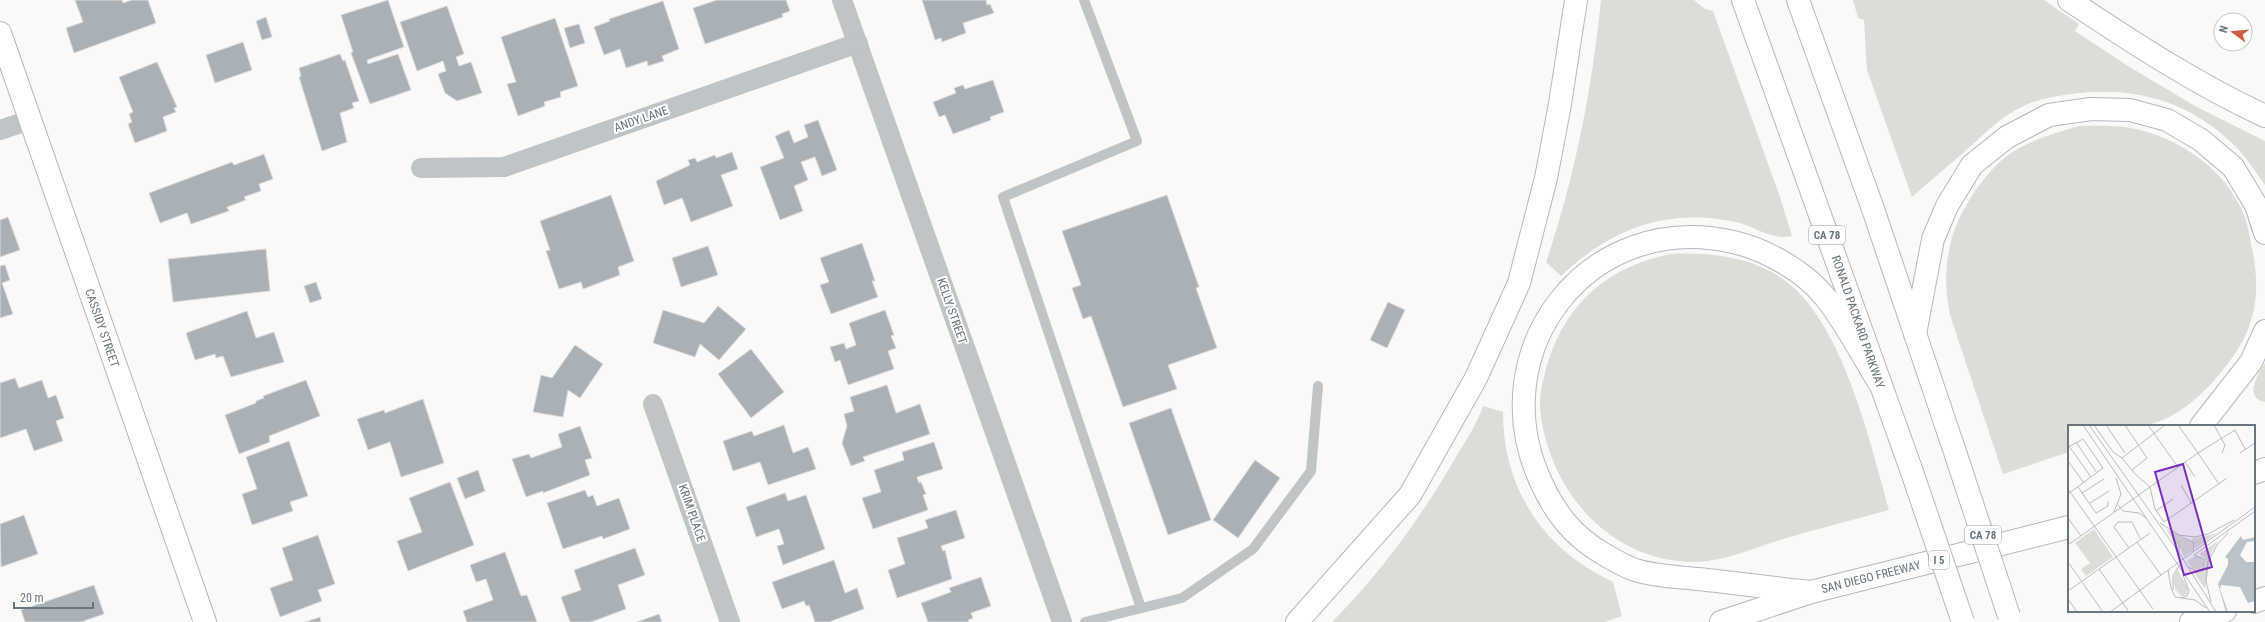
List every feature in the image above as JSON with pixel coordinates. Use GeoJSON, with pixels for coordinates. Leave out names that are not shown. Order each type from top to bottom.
{"type":"FeatureCollection","features":[{"type":"Feature","properties":{"kind":"main road"},"geometry":{"type":"LineString","coordinates":[[1297,622],[1410,495],[1476,378],[1519,283],[1546,178],[1560,104],[1576,0]]}},
{"type":"Feature","properties":{"kind":"main road","name":"RONALD PACKARD PARKWAY"},"geometry":{"type":"LineString","coordinates":[[1743,0],[1878,381],[1911,469],[1963,622]]}},
{"type":"Feature","properties":{"kind":"main road","name":"CA 78"},"geometry":{"type":"LineString","coordinates":[[1798,0],[1873,209],[2011,620]]}},
{"type":"Feature","properties":{"kind":"main road"},"geometry":{"type":"LineString","coordinates":[[2069,0],[2150,54],[2242,105],[2265,116]]}},
{"type":"Feature","properties":{"kind":"main road","name":"CASSIDY STREET"},"geometry":{"type":"LineString","coordinates":[[0,33],[205,622]]}},
{"type":"Feature","properties":{"kind":"main road"},"geometry":{"type":"LineString","coordinates":[[1915,334],[1933,239],[1946,206],[1972,165],[2007,136],[2049,115],[2091,109],[2130,110],[2168,120],[2201,140],[2233,167],[2256,205],[2265,233]]}},
{"type":"Feature","properties":{"kind":"main road"},"geometry":{"type":"LineString","coordinates":[[1811,592],[1635,570],[1602,553],[1581,538],[1558,514],[1532,462],[1524,432],[1522,405],[1532,354],[1552,311],[1566,292],[1583,275],[1624,250],[1644,243],[1681,236],[1707,236],[1744,244],[1792,267],[1825,296],[1878,381]]}},
{"type":"Feature","properties":{"kind":"main road"},"geometry":{"type":"LineString","coordinates":[[2202,425],[2251,362],[2265,331]]}},
{"type":"Feature","properties":{"kind":"main road"},"geometry":{"type":"LineString","coordinates":[[2255,473],[2265,470]]}},
{"type":"Feature","properties":{"kind":"main road","name":"SAN DIEGO FREEWAY"},"geometry":{"type":"LineString","coordinates":[[1721,622],[1811,592],[2068,527]]}},
{"type":"Feature","properties":{"kind":"main road"},"geometry":{"type":"LineString","coordinates":[[2255,602],[2265,598]]}},
{"type":"Feature","properties":{"kind":"main road"},"geometry":{"type":"LineString","coordinates":[[2191,622],[2222,612]]}},
{"type":"Feature","properties":{"kind":"street","name":"KELLY STREET"},"geometry":{"type":"LineString","coordinates":[[842,0],[1062,622]]}},
{"type":"Feature","properties":{"kind":"street","name":"ANDY LANE"},"geometry":{"type":"LineString","coordinates":[[421,168],[504,167],[858,43]]}},
{"type":"Feature","properties":{"kind":"street"},"geometry":{"type":"LineString","coordinates":[[0,130],[30,120]]}},
{"type":"Feature","properties":{"kind":"street","name":"KRIM PLACE"},"geometry":{"type":"LineString","coordinates":[[653,404],[730,622]]}},
{"type":"Feature","properties":{"kind":"lane"},"geometry":{"type":"LineString","coordinates":[[1084,0],[1137,141],[1003,196],[1141,608]]}},
{"type":"Feature","properties":{"kind":"lane"},"geometry":{"type":"LineString","coordinates":[[1085,622],[1182,598],[1253,549],[1311,470],[1318,386]]}},
{"type":"Feature","properties":{"kind":"shaded area"},"geometry":{"type":"Polygon","coordinates":[[[1601,0],[1694,0],[1705,9],[1713,11],[1780,197],[1792,236],[1779,237],[1740,223],[1714,219],[1689,218],[1666,220],[1643,225],[1622,233],[1581,259],[1561,276],[1546,262],[1566,198],[1581,132],[1593,67],[1601,0]]]}},
{"type":"Feature","properties":{"kind":"shaded area"},"geometry":{"type":"Polygon","coordinates":[[[1853,0],[2044,0],[2079,24],[2075,31],[2128,66],[2195,106],[2265,141],[2265,185],[2238,149],[2221,133],[2202,119],[2162,100],[2118,92],[2095,92],[2057,96],[2028,104],[2014,111],[1992,127],[1912,197],[1867,70],[1864,20],[1858,18],[1853,0]]]}},
{"type":"Feature","properties":{"kind":"shaded area"},"geometry":{"type":"Polygon","coordinates":[[[2080,126],[2131,128],[2148,132],[2182,147],[2213,170],[2226,184],[2236,199],[2246,220],[2255,271],[2255,304],[2252,319],[2246,333],[2230,362],[2203,392],[2186,406],[2168,417],[2148,425],[2068,425],[2068,452],[2003,474],[1950,315],[1946,278],[1947,261],[1955,229],[1962,213],[1970,198],[1992,169],[2014,151],[2038,139],[2080,126]]]}},
{"type":"Feature","properties":{"kind":"shaded area"},"geometry":{"type":"Polygon","coordinates":[[[1671,254],[1703,254],[1735,258],[1751,263],[1780,277],[1793,287],[1811,307],[1827,332],[1854,391],[1874,454],[1889,510],[1770,543],[1728,557],[1697,562],[1671,560],[1646,554],[1603,530],[1585,513],[1570,493],[1557,471],[1544,431],[1540,399],[1542,383],[1548,362],[1556,341],[1567,322],[1579,305],[1593,290],[1628,268],[1671,254]]]}},
{"type":"Feature","properties":{"kind":"shaded area"},"geometry":{"type":"Polygon","coordinates":[[[2265,363],[2265,402],[2258,400],[2253,391],[2256,379],[2265,363]]]}},
{"type":"Feature","properties":{"kind":"shaded area"},"geometry":{"type":"Polygon","coordinates":[[[1483,406],[1503,412],[1505,440],[1510,466],[1519,491],[1532,514],[1547,534],[1566,552],[1588,568],[1613,582],[1622,616],[1604,622],[1332,622],[1350,604],[1399,544],[1443,479],[1478,419],[1483,406]]]}},
{"type":"Feature","properties":{"kind":"building"},"geometry":{"type":"Polygon","coordinates":[[[75,0],[122,0],[123,3],[132,0],[148,0],[156,23],[74,53],[66,28],[83,22],[75,0]]]}},
{"type":"Feature","properties":{"kind":"building"},"geometry":{"type":"Polygon","coordinates":[[[388,0],[404,47],[367,60],[368,64],[398,54],[411,90],[370,104],[351,53],[353,52],[341,15],[388,0]]]}},
{"type":"Feature","properties":{"kind":"building"},"geometry":{"type":"Polygon","coordinates":[[[717,0],[786,0],[790,11],[782,14],[783,17],[705,44],[693,8],[717,0]]]}},
{"type":"Feature","properties":{"kind":"building"},"geometry":{"type":"Polygon","coordinates":[[[922,0],[986,0],[987,5],[990,4],[994,13],[963,23],[966,33],[942,42],[941,38],[935,40],[922,0]]]}},
{"type":"Feature","properties":{"kind":"building"},"geometry":{"type":"Polygon","coordinates":[[[663,1],[679,49],[662,56],[664,61],[648,66],[647,61],[626,68],[620,49],[604,55],[594,27],[610,21],[609,19],[663,1]]]}},
{"type":"Feature","properties":{"kind":"building"},"geometry":{"type":"Polygon","coordinates":[[[447,6],[464,54],[456,57],[459,66],[471,62],[482,93],[457,101],[445,93],[438,74],[446,71],[443,61],[417,71],[400,22],[447,6]]]}},
{"type":"Feature","properties":{"kind":"building"},"geometry":{"type":"Polygon","coordinates":[[[266,17],[272,37],[262,40],[256,21],[266,17]]]}},
{"type":"Feature","properties":{"kind":"building"},"geometry":{"type":"Polygon","coordinates":[[[555,18],[578,86],[560,92],[561,97],[544,102],[545,106],[518,116],[507,84],[516,82],[501,37],[555,18]]]}},
{"type":"Feature","properties":{"kind":"building"},"geometry":{"type":"Polygon","coordinates":[[[579,24],[585,43],[570,48],[564,28],[579,24]]]}},
{"type":"Feature","properties":{"kind":"building"},"geometry":{"type":"Polygon","coordinates":[[[243,42],[252,70],[215,83],[206,55],[243,42]]]}},
{"type":"Feature","properties":{"kind":"building"},"geometry":{"type":"Polygon","coordinates":[[[340,54],[343,61],[345,60],[359,101],[352,103],[354,108],[340,113],[347,142],[322,151],[299,77],[301,76],[299,68],[340,54]]]}},
{"type":"Feature","properties":{"kind":"building"},"geometry":{"type":"Polygon","coordinates":[[[157,62],[177,107],[174,108],[176,112],[163,117],[167,131],[135,143],[128,124],[132,122],[129,114],[133,112],[119,77],[157,62]]]}},
{"type":"Feature","properties":{"kind":"building"},"geometry":{"type":"Polygon","coordinates":[[[993,80],[1004,112],[990,117],[991,120],[953,134],[945,115],[939,117],[933,102],[956,93],[954,88],[963,85],[965,89],[993,80]]]}},
{"type":"Feature","properties":{"kind":"building"},"geometry":{"type":"Polygon","coordinates":[[[818,120],[837,170],[822,176],[815,157],[801,162],[808,180],[794,186],[803,211],[780,220],[760,167],[784,158],[775,136],[789,130],[794,143],[808,137],[804,125],[818,120]]]}},
{"type":"Feature","properties":{"kind":"building"},"geometry":{"type":"Polygon","coordinates":[[[732,152],[738,169],[721,175],[733,206],[691,222],[682,198],[664,205],[656,181],[690,165],[688,160],[695,158],[697,162],[715,155],[716,158],[732,152]]]}},
{"type":"Feature","properties":{"kind":"building"},"geometry":{"type":"Polygon","coordinates":[[[264,154],[273,179],[259,184],[261,191],[244,197],[246,200],[227,207],[229,211],[191,224],[187,213],[160,223],[149,193],[232,162],[234,165],[264,154]]]}},
{"type":"Feature","properties":{"kind":"building"},"geometry":{"type":"Polygon","coordinates":[[[611,195],[634,261],[618,267],[620,275],[583,289],[581,282],[559,289],[546,251],[550,250],[540,221],[611,195]]]}},
{"type":"Feature","properties":{"kind":"building"},"geometry":{"type":"Polygon","coordinates":[[[1167,195],[1199,287],[1196,288],[1217,348],[1168,365],[1177,389],[1123,407],[1091,316],[1083,319],[1072,288],[1081,285],[1062,231],[1167,195]]]}},
{"type":"Feature","properties":{"kind":"building"},"geometry":{"type":"Polygon","coordinates":[[[8,217],[20,250],[0,257],[0,220],[8,217]]]}},
{"type":"Feature","properties":{"kind":"building"},"geometry":{"type":"Polygon","coordinates":[[[862,243],[875,281],[872,281],[878,297],[831,314],[820,285],[829,282],[820,258],[862,243]]]}},
{"type":"Feature","properties":{"kind":"building"},"geometry":{"type":"Polygon","coordinates":[[[708,246],[718,275],[681,287],[672,258],[708,246]]]}},
{"type":"Feature","properties":{"kind":"building"},"geometry":{"type":"Polygon","coordinates":[[[266,249],[270,291],[173,302],[168,259],[266,249]]]}},
{"type":"Feature","properties":{"kind":"building"},"geometry":{"type":"Polygon","coordinates":[[[5,265],[10,280],[2,283],[13,314],[0,318],[0,266],[5,265]]]}},
{"type":"Feature","properties":{"kind":"building"},"geometry":{"type":"Polygon","coordinates":[[[316,282],[322,299],[310,303],[304,286],[316,282]]]}},
{"type":"Feature","properties":{"kind":"building"},"geometry":{"type":"Polygon","coordinates":[[[1388,302],[1405,310],[1387,348],[1370,340],[1388,302]]]}},
{"type":"Feature","properties":{"kind":"building"},"geometry":{"type":"Polygon","coordinates":[[[718,306],[746,329],[719,360],[700,344],[695,357],[653,343],[663,310],[704,323],[718,306]]]}},
{"type":"Feature","properties":{"kind":"building"},"geometry":{"type":"Polygon","coordinates":[[[885,310],[894,335],[891,336],[896,348],[888,351],[894,369],[848,385],[840,360],[835,362],[830,347],[844,343],[846,349],[856,345],[849,323],[885,310]]]}},
{"type":"Feature","properties":{"kind":"building"},"geometry":{"type":"Polygon","coordinates":[[[247,311],[256,338],[274,332],[284,362],[231,377],[223,356],[216,358],[215,354],[195,360],[186,333],[247,311]]]}},
{"type":"Feature","properties":{"kind":"building"},"geometry":{"type":"Polygon","coordinates":[[[575,345],[603,364],[580,398],[568,390],[563,417],[533,412],[541,375],[552,378],[575,345]]]}},
{"type":"Feature","properties":{"kind":"building"},"geometry":{"type":"Polygon","coordinates":[[[751,349],[784,392],[751,418],[718,374],[751,349]]]}},
{"type":"Feature","properties":{"kind":"building"},"geometry":{"type":"Polygon","coordinates":[[[15,378],[19,388],[42,380],[48,398],[56,395],[64,418],[56,421],[63,441],[34,451],[26,429],[0,438],[0,383],[15,378]]]}},
{"type":"Feature","properties":{"kind":"building"},"geometry":{"type":"Polygon","coordinates":[[[306,380],[320,416],[269,436],[270,442],[239,454],[225,415],[256,403],[256,401],[264,398],[263,396],[306,380]]]}},
{"type":"Feature","properties":{"kind":"building"},"geometry":{"type":"Polygon","coordinates":[[[887,385],[896,413],[920,404],[930,434],[863,457],[865,461],[851,466],[842,443],[847,426],[844,414],[854,411],[850,397],[887,385]]]}},
{"type":"Feature","properties":{"kind":"building"},"geometry":{"type":"Polygon","coordinates":[[[423,399],[444,463],[401,477],[390,442],[368,450],[357,419],[384,410],[385,413],[423,399]]]}},
{"type":"Feature","properties":{"kind":"building"},"geometry":{"type":"Polygon","coordinates":[[[1171,408],[1211,520],[1168,535],[1129,423],[1171,408]]]}},
{"type":"Feature","properties":{"kind":"building"},"geometry":{"type":"Polygon","coordinates":[[[784,425],[793,453],[808,447],[816,469],[768,485],[760,462],[733,471],[723,441],[752,431],[754,436],[784,425]]]}},
{"type":"Feature","properties":{"kind":"building"},"geometry":{"type":"Polygon","coordinates":[[[580,426],[592,458],[585,460],[590,475],[543,493],[543,491],[526,497],[512,459],[529,454],[531,458],[562,447],[558,434],[580,426]]]}},
{"type":"Feature","properties":{"kind":"building"},"geometry":{"type":"Polygon","coordinates":[[[289,441],[308,496],[290,502],[293,511],[252,525],[242,494],[257,489],[246,457],[289,441]]]}},
{"type":"Feature","properties":{"kind":"building"},"geometry":{"type":"Polygon","coordinates":[[[934,442],[943,469],[917,477],[926,494],[923,495],[928,510],[873,529],[862,498],[881,492],[874,470],[904,460],[902,452],[934,442]]]}},
{"type":"Feature","properties":{"kind":"building"},"geometry":{"type":"Polygon","coordinates":[[[1255,460],[1280,478],[1238,538],[1213,520],[1255,460]]]}},
{"type":"Feature","properties":{"kind":"building"},"geometry":{"type":"Polygon","coordinates":[[[478,470],[485,491],[465,499],[457,478],[478,470]]]}},
{"type":"Feature","properties":{"kind":"building"},"geometry":{"type":"Polygon","coordinates":[[[450,482],[474,545],[408,571],[397,541],[422,532],[409,498],[450,482]]]}},
{"type":"Feature","properties":{"kind":"building"},"geometry":{"type":"Polygon","coordinates":[[[585,490],[588,497],[593,495],[597,506],[619,498],[630,529],[603,539],[602,536],[563,549],[547,503],[585,490]]]}},
{"type":"Feature","properties":{"kind":"building"},"geometry":{"type":"Polygon","coordinates":[[[785,493],[788,501],[806,495],[825,549],[783,565],[777,546],[784,544],[779,529],[756,537],[746,507],[785,493]]]}},
{"type":"Feature","properties":{"kind":"building"},"geometry":{"type":"Polygon","coordinates":[[[956,510],[965,538],[941,546],[943,551],[945,550],[952,579],[897,598],[888,570],[905,564],[897,538],[928,528],[925,520],[956,510]]]}},
{"type":"Feature","properties":{"kind":"building"},"geometry":{"type":"Polygon","coordinates":[[[24,515],[38,554],[1,567],[0,524],[24,515]]]}},
{"type":"Feature","properties":{"kind":"building"},"geometry":{"type":"Polygon","coordinates":[[[318,535],[335,584],[318,590],[322,601],[280,617],[270,588],[293,580],[282,548],[318,535]]]}},
{"type":"Feature","properties":{"kind":"building"},"geometry":{"type":"Polygon","coordinates":[[[635,548],[645,575],[618,585],[626,609],[591,622],[570,622],[561,597],[581,590],[574,570],[635,548]]]}},
{"type":"Feature","properties":{"kind":"building"},"geometry":{"type":"Polygon","coordinates":[[[505,552],[521,596],[527,595],[537,622],[467,622],[463,611],[493,600],[486,579],[476,582],[470,565],[505,552]]]}},
{"type":"Feature","properties":{"kind":"building"},"geometry":{"type":"Polygon","coordinates":[[[834,560],[845,593],[857,588],[864,609],[829,622],[815,622],[809,605],[806,606],[804,601],[782,609],[772,582],[834,560]]]}},
{"type":"Feature","properties":{"kind":"building"},"geometry":{"type":"Polygon","coordinates":[[[981,577],[991,606],[971,613],[973,618],[968,620],[969,622],[928,622],[921,603],[951,592],[949,588],[981,577]]]}},
{"type":"Feature","properties":{"kind":"building"},"geometry":{"type":"Polygon","coordinates":[[[94,585],[104,614],[81,622],[25,622],[21,610],[94,585]]]}},
{"type":"Feature","properties":{"kind":"building"},"geometry":{"type":"Polygon","coordinates":[[[659,614],[662,622],[637,622],[659,614]]]}},
{"type":"Feature","properties":{"kind":"building"},"geometry":{"type":"Polygon","coordinates":[[[320,617],[321,622],[305,622],[320,617]]]}}]}
